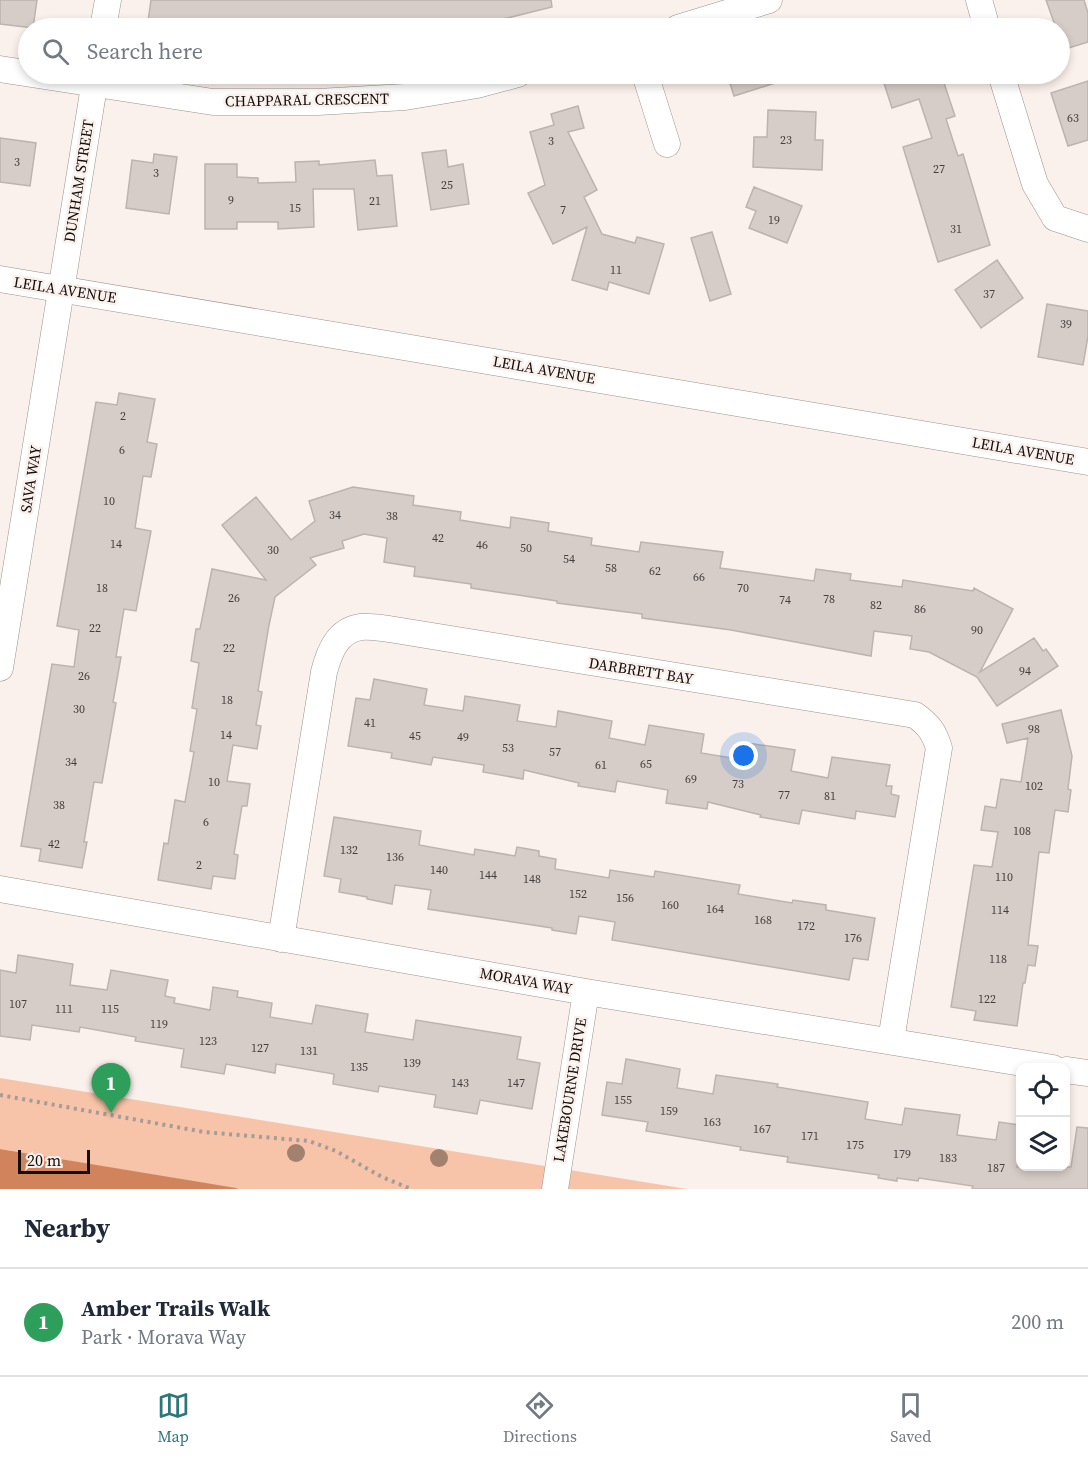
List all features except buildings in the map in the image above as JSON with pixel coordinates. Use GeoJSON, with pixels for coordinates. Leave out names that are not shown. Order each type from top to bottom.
{"type":"FeatureCollection","features":[{"type":"Feature","properties":{"kind":"street"},"geometry":{"type":"LineString","coordinates":[[105,18],[108,0]]}},
{"type":"Feature","properties":{"kind":"street"},"geometry":{"type":"LineString","coordinates":[[710,18],[769,0]]}},
{"type":"Feature","properties":{"kind":"street"},"geometry":{"type":"LineString","coordinates":[[979,0],[984,18]]}},
{"type":"Feature","properties":{"kind":"street","name":"CHAPPARAL CRESCENT"},"geometry":{"type":"LineString","coordinates":[[0,69],[18,71]]}},
{"type":"Feature","properties":{"kind":"street","name":"DUNHAM STREET"},"geometry":{"type":"LineString","coordinates":[[62,289],[94,84]]}},
{"type":"Feature","properties":{"kind":"street","name":"CHAPPARAL CRESCENT"},"geometry":{"type":"LineString","coordinates":[[121,84],[213,102],[318,102],[405,97],[481,84]]}},
{"type":"Feature","properties":{"kind":"street"},"geometry":{"type":"LineString","coordinates":[[648,84],[667,144]]}},
{"type":"Feature","properties":{"kind":"street"},"geometry":{"type":"LineString","coordinates":[[1004,84],[1035,184],[1055,219],[1088,229]]}},
{"type":"Feature","properties":{"kind":"street","name":"LEILA AVENUE"},"geometry":{"type":"LineString","coordinates":[[0,279],[1088,462]]}},
{"type":"Feature","properties":{"kind":"street","name":"SAVA WAY"},"geometry":{"type":"LineString","coordinates":[[0,668],[8,567],[62,289]]}},
{"type":"Feature","properties":{"kind":"street","name":"DARBRETT BAY"},"geometry":{"type":"LineString","coordinates":[[281,939],[324,672],[330,651],[343,634],[360,627],[389,629],[915,715],[929,725],[936,736],[939,748],[891,1040]]}},
{"type":"Feature","properties":{"kind":"street","name":"MORAVA WAY"},"geometry":{"type":"LineString","coordinates":[[0,889],[586,992],[1024,1063]]}},
{"type":"Feature","properties":{"kind":"street","name":"LAKEBOURNE DRIVE"},"geometry":{"type":"LineString","coordinates":[[555,1189],[586,992]]}},
{"type":"Feature","properties":{"kind":"street"},"geometry":{"type":"LineString","coordinates":[[1070,1071],[1088,1073]]}},
{"type":"Feature","properties":{"kind":"path"},"geometry":{"type":"LineString","coordinates":[[0,1095],[204,1132],[309,1141],[327,1146],[382,1177],[411,1189]]}},
{"type":"Feature","properties":{"kind":"shaded area"},"geometry":{"type":"Polygon","coordinates":[[[0,1078],[687,1189],[238,1189],[0,1149],[0,1078]]]}},
{"type":"Feature","properties":{"kind":"shaded area"},"geometry":{"type":"Polygon","coordinates":[[[0,1149],[236,1188],[238,1189],[0,1189],[0,1149]]]}},
{"type":"Feature","properties":{"kind":"place","name":"Amber Trails Walk"},"geometry":{"type":"Point","coordinates":[111,1113]}}]}
